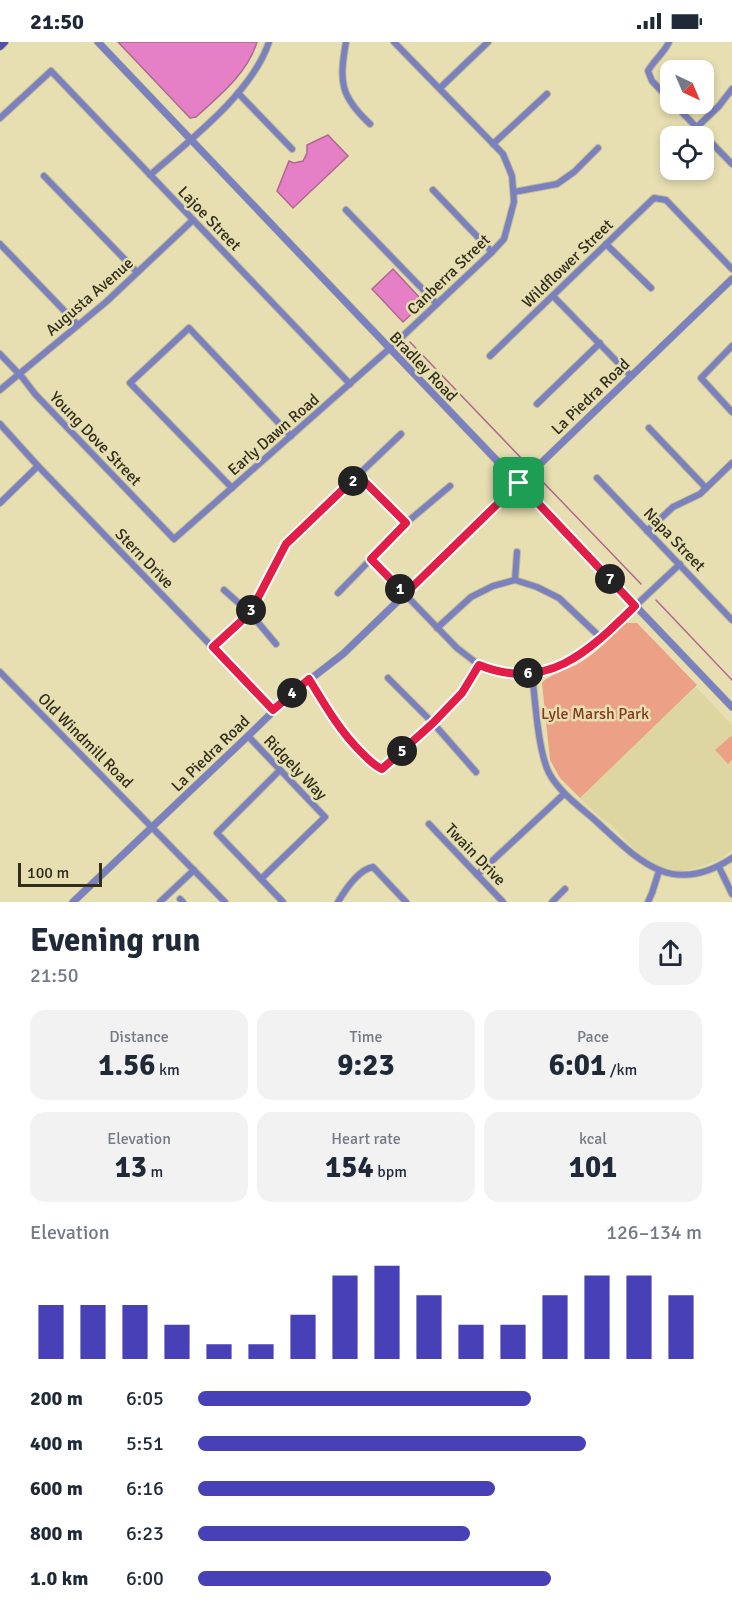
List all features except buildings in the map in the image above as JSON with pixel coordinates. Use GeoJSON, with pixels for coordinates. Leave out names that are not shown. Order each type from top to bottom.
{"type":"FeatureCollection","features":[{"type":"Feature","properties":{"kind":"main road"},"geometry":{"type":"LineString","coordinates":[[0,46],[4,42]]}},
{"type":"Feature","properties":{"kind":"street","name":"Bradley Road"},"geometry":{"type":"LineString","coordinates":[[98,42],[732,707]]}},
{"type":"Feature","properties":{"kind":"street"},"geometry":{"type":"LineString","coordinates":[[150,175],[191,140],[238,93],[253,74],[269,42]]}},
{"type":"Feature","properties":{"kind":"street"},"geometry":{"type":"LineString","coordinates":[[346,42],[342,66],[343,87],[355,110],[370,124]]}},
{"type":"Feature","properties":{"kind":"street","name":"Canberra Street"},"geometry":{"type":"LineString","coordinates":[[389,349],[504,239],[514,202],[512,176],[503,154],[394,42]]}},
{"type":"Feature","properties":{"kind":"street"},"geometry":{"type":"LineString","coordinates":[[440,88],[488,42]]}},
{"type":"Feature","properties":{"kind":"street"},"geometry":{"type":"LineString","coordinates":[[660,89],[652,81],[648,71],[669,42]]}},
{"type":"Feature","properties":{"kind":"street","name":"Lajoe Street"},"geometry":{"type":"LineString","coordinates":[[0,118],[51,70],[350,384]]}},
{"type":"Feature","properties":{"kind":"street"},"geometry":{"type":"LineString","coordinates":[[699,126],[732,89]]}},
{"type":"Feature","properties":{"kind":"street"},"geometry":{"type":"LineString","coordinates":[[238,93],[292,149]]}},
{"type":"Feature","properties":{"kind":"street"},"geometry":{"type":"LineString","coordinates":[[493,144],[547,94]]}},
{"type":"Feature","properties":{"kind":"street"},"geometry":{"type":"LineString","coordinates":[[684,114],[695,126]]}},
{"type":"Feature","properties":{"kind":"street"},"geometry":{"type":"LineString","coordinates":[[714,145],[732,164]]}},
{"type":"Feature","properties":{"kind":"street"},"geometry":{"type":"LineString","coordinates":[[514,192],[557,184],[574,172],[598,148]]}},
{"type":"Feature","properties":{"kind":"street"},"geometry":{"type":"LineString","coordinates":[[44,176],[137,272]]}},
{"type":"Feature","properties":{"kind":"street"},"geometry":{"type":"LineString","coordinates":[[433,190],[492,252]]}},
{"type":"Feature","properties":{"kind":"street","name":"Wildflower Street"},"geometry":{"type":"LineString","coordinates":[[490,356],[654,198],[666,200],[732,269]]}},
{"type":"Feature","properties":{"kind":"street"},"geometry":{"type":"LineString","coordinates":[[346,210],[437,304]]}},
{"type":"Feature","properties":{"kind":"street","name":"Augusta Avenue"},"geometry":{"type":"LineString","coordinates":[[0,390],[78,325],[193,219]]}},
{"type":"Feature","properties":{"kind":"street"},"geometry":{"type":"LineString","coordinates":[[0,244],[78,325]]}},
{"type":"Feature","properties":{"kind":"street"},"geometry":{"type":"LineString","coordinates":[[606,244],[651,288]]}},
{"type":"Feature","properties":{"kind":"street","name":"La Piedra Road"},"geometry":{"type":"LineString","coordinates":[[73,902],[273,710],[343,654],[732,279]]}},
{"type":"Feature","properties":{"kind":"street"},"geometry":{"type":"LineString","coordinates":[[553,296],[631,376]]}},
{"type":"Feature","properties":{"kind":"street"},"geometry":{"type":"LineString","coordinates":[[232,488],[130,383],[189,328],[291,436]]}},
{"type":"Feature","properties":{"kind":"street"},"geometry":{"type":"LineString","coordinates":[[537,404],[600,343]]}},
{"type":"Feature","properties":{"kind":"street"},"geometry":{"type":"LineString","coordinates":[[732,346],[701,378],[732,412]]}},
{"type":"Feature","properties":{"kind":"street","name":"Early Dawn Road"},"geometry":{"type":"LineString","coordinates":[[174,539],[389,349]]}},
{"type":"Feature","properties":{"kind":"street","name":"Young Dove Street"},"geometry":{"type":"LineString","coordinates":[[0,354],[35,394],[174,539]]}},
{"type":"Feature","properties":{"kind":"street","name":"Stern Drive"},"geometry":{"type":"LineString","coordinates":[[0,424],[273,710]]}},
{"type":"Feature","properties":{"kind":"street"},"geometry":{"type":"LineString","coordinates":[[649,428],[706,488]]}},
{"type":"Feature","properties":{"kind":"street"},"geometry":{"type":"LineString","coordinates":[[213,647],[250,613],[286,544],[401,434]]}},
{"type":"Feature","properties":{"kind":"street"},"geometry":{"type":"LineString","coordinates":[[647,531],[673,507],[700,494],[732,463]]}},
{"type":"Feature","properties":{"kind":"street"},"geometry":{"type":"LineString","coordinates":[[0,503],[38,466]]}},
{"type":"Feature","properties":{"kind":"street"},"geometry":{"type":"LineString","coordinates":[[358,475],[406,523]]}},
{"type":"Feature","properties":{"kind":"street","name":"Napa Street"},"geometry":{"type":"LineString","coordinates":[[597,478],[732,620]]}},
{"type":"Feature","properties":{"kind":"street"},"geometry":{"type":"LineString","coordinates":[[338,593],[406,523],[450,486]]}},
{"type":"Feature","properties":{"kind":"street"},"geometry":{"type":"LineString","coordinates":[[515,580],[517,552]]}},
{"type":"Feature","properties":{"kind":"street"},"geometry":{"type":"LineString","coordinates":[[371,559],[457,648],[479,665],[510,674],[532,673],[555,668],[581,655],[680,564]]}},
{"type":"Feature","properties":{"kind":"street"},"geometry":{"type":"LineString","coordinates":[[436,628],[471,597],[493,586],[515,580],[537,587],[559,598],[601,638]]}},
{"type":"Feature","properties":{"kind":"street"},"geometry":{"type":"LineString","coordinates":[[224,590],[250,613],[276,644]]}},
{"type":"Feature","properties":{"kind":"street"},"geometry":{"type":"LineString","coordinates":[[309,679],[334,722],[348,740],[375,766],[382,769],[462,693],[479,665]]}},
{"type":"Feature","properties":{"kind":"street","name":"Old Windmill Road"},"geometry":{"type":"LineString","coordinates":[[0,672],[225,902]]}},
{"type":"Feature","properties":{"kind":"street"},"geometry":{"type":"LineString","coordinates":[[532,673],[542,750],[549,772],[564,794],[638,859],[659,871],[677,875],[704,873],[732,858]]}},
{"type":"Feature","properties":{"kind":"street"},"geometry":{"type":"LineString","coordinates":[[388,678],[433,723],[476,772]]}},
{"type":"Feature","properties":{"kind":"street","name":"Ridgely Way"},"geometry":{"type":"LineString","coordinates":[[248,736],[325,817],[261,879]]}},
{"type":"Feature","properties":{"kind":"street"},"geometry":{"type":"LineString","coordinates":[[280,770],[217,833],[283,902]]}},
{"type":"Feature","properties":{"kind":"street"},"geometry":{"type":"LineString","coordinates":[[477,875],[564,794]]}},
{"type":"Feature","properties":{"kind":"street","name":"Twain Drive"},"geometry":{"type":"LineString","coordinates":[[429,824],[503,902]]}},
{"type":"Feature","properties":{"kind":"street"},"geometry":{"type":"LineString","coordinates":[[338,902],[354,881],[366,869],[373,867],[406,902]]}},
{"type":"Feature","properties":{"kind":"street"},"geometry":{"type":"LineString","coordinates":[[719,867],[732,894]]}},
{"type":"Feature","properties":{"kind":"street"},"geometry":{"type":"LineString","coordinates":[[160,902],[194,870]]}},
{"type":"Feature","properties":{"kind":"street"},"geometry":{"type":"LineString","coordinates":[[648,902],[659,871]]}},
{"type":"Feature","properties":{"kind":"street"},"geometry":{"type":"LineString","coordinates":[[552,902],[565,889]]}},
{"type":"Feature","properties":{"kind":"shaded area"},"geometry":{"type":"Polygon","coordinates":[[[118,42],[257,42],[240,74],[196,117],[190,118],[118,42]]]}},
{"type":"Feature","properties":{"kind":"shaded area"},"geometry":{"type":"Polygon","coordinates":[[[328,135],[348,156],[293,208],[277,191],[289,161],[294,163],[303,161],[307,153],[307,145],[328,135]]]}},
{"type":"Feature","properties":{"kind":"shaded area"},"geometry":{"type":"Polygon","coordinates":[[[393,269],[421,299],[422,304],[403,322],[372,289],[393,269]]]}},
{"type":"Feature","properties":{"kind":"shaded area"},"geometry":{"type":"Polygon","coordinates":[[[696,687],[732,725],[732,850],[719,860],[694,869],[680,871],[658,866],[641,856],[610,824],[580,798],[696,687]]]}},
{"type":"Feature","properties":{"kind":"green space","name":"Lyle Marsh Park"},"geometry":{"type":"Polygon","coordinates":[[[626,623],[637,623],[697,685],[580,798],[560,778],[550,760],[542,683],[589,657],[626,623]]]}},
{"type":"Feature","properties":{"kind":"green space"},"geometry":{"type":"Polygon","coordinates":[[[731,736],[732,760],[728,764],[715,750],[731,736]]]}},
{"type":"Feature","properties":{"kind":"waterway"},"geometry":{"type":"LineString","coordinates":[[410,342],[524,461]]}},
{"type":"Feature","properties":{"kind":"waterway"},"geometry":{"type":"LineString","coordinates":[[542,481],[641,584]]}},
{"type":"Feature","properties":{"kind":"waterway"},"geometry":{"type":"LineString","coordinates":[[656,600],[732,680]]}},
{"type":"Feature","properties":{"kind":"route"},"geometry":{"type":"LineString","coordinates":[[358,475],[406,523],[371,559],[405,594],[519,483],[635,606],[581,655],[555,668],[532,673],[510,674],[479,665],[462,693],[382,769],[375,766],[348,740],[334,722],[309,679],[273,710],[213,647],[250,613],[286,544],[358,475]]}}]}
